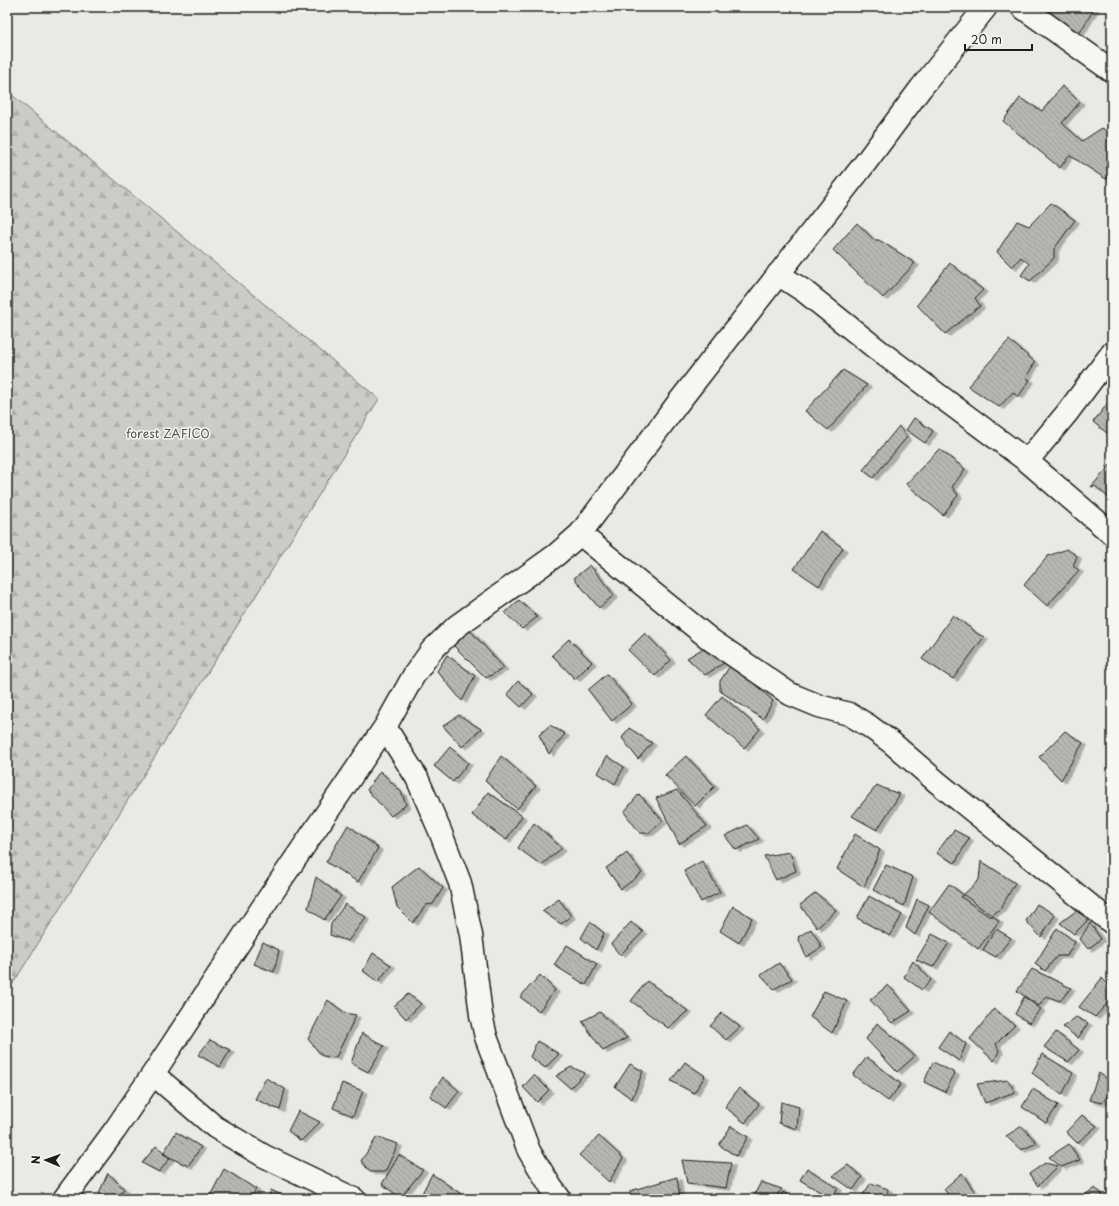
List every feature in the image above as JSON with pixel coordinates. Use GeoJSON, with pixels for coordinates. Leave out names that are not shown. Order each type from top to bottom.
{"type":"FeatureCollection","features":[{"type":"Feature","properties":{"kind":"street"},"geometry":{"type":"LineString","coordinates":[[64,1199],[115,1130],[153,1074],[268,898],[385,727],[414,675],[432,650],[457,626],[556,555],[580,534],[678,403],[866,162],[921,88],[986,7]]}},
{"type":"Feature","properties":{"kind":"street"},"geometry":{"type":"LineString","coordinates":[[1022,7],[1112,71]]}},
{"type":"Feature","properties":{"kind":"street"},"geometry":{"type":"LineString","coordinates":[[778,274],[804,291],[878,350],[1027,461],[1112,534]]}},
{"type":"Feature","properties":{"kind":"street"},"geometry":{"type":"LineString","coordinates":[[1027,461],[1067,413],[1112,353]]}},
{"type":"Feature","properties":{"kind":"street"},"geometry":{"type":"LineString","coordinates":[[580,534],[710,640],[790,694],[819,706],[849,714],[892,742],[956,797],[1112,923]]}},
{"type":"Feature","properties":{"kind":"street"},"geometry":{"type":"LineString","coordinates":[[385,727],[417,778],[440,830],[460,883],[471,935],[481,1015],[486,1037],[529,1151],[560,1199]]}},
{"type":"Feature","properties":{"kind":"street"},"geometry":{"type":"LineString","coordinates":[[153,1074],[214,1127],[264,1156],[354,1199]]}},
{"type":"Feature","properties":{"kind":"green space","name":"forest ZAFICO"},"geometry":{"type":"Polygon","coordinates":[[[7,91],[379,399],[7,993],[7,91]]]}},
{"type":"Feature","properties":{"kind":"building"},"geometry":{"type":"Polygon","coordinates":[[[1050,7],[1095,7],[1075,41],[1042,14],[1050,7]]]}},
{"type":"Feature","properties":{"kind":"building"},"geometry":{"type":"Polygon","coordinates":[[[1062,86],[1080,102],[1062,123],[1082,141],[1102,128],[1112,134],[1112,173],[1106,179],[1069,155],[1060,168],[1003,121],[1020,98],[1042,111],[1062,86]]]}},
{"type":"Feature","properties":{"kind":"building"},"geometry":{"type":"Polygon","coordinates":[[[1051,203],[1075,220],[1054,249],[1054,258],[1030,281],[1021,275],[1029,264],[1021,257],[1012,267],[997,252],[1017,221],[1029,226],[1051,203]]]}},
{"type":"Feature","properties":{"kind":"building"},"geometry":{"type":"Polygon","coordinates":[[[857,223],[874,240],[879,240],[915,263],[883,298],[833,250],[857,223]]]}},
{"type":"Feature","properties":{"kind":"building"},"geometry":{"type":"Polygon","coordinates":[[[950,263],[983,290],[975,298],[980,306],[945,334],[917,305],[950,263]]]}},
{"type":"Feature","properties":{"kind":"building"},"geometry":{"type":"Polygon","coordinates":[[[1009,340],[1035,362],[1026,378],[1030,380],[1018,397],[1013,392],[999,407],[968,386],[1009,340]]]}},
{"type":"Feature","properties":{"kind":"building"},"geometry":{"type":"Polygon","coordinates":[[[843,370],[867,385],[828,430],[805,411],[843,370]]]}},
{"type":"Feature","properties":{"kind":"building"},"geometry":{"type":"Polygon","coordinates":[[[1112,398],[1112,437],[1093,422],[1112,398]]]}},
{"type":"Feature","properties":{"kind":"building"},"geometry":{"type":"Polygon","coordinates":[[[914,418],[933,431],[925,443],[906,430],[914,418]]]}},
{"type":"Feature","properties":{"kind":"building"},"geometry":{"type":"Polygon","coordinates":[[[899,426],[907,437],[873,478],[863,470],[899,426]]]}},
{"type":"Feature","properties":{"kind":"building"},"geometry":{"type":"Polygon","coordinates":[[[939,449],[965,469],[952,487],[958,495],[943,515],[906,484],[939,449]]]}},
{"type":"Feature","properties":{"kind":"building"},"geometry":{"type":"Polygon","coordinates":[[[1112,463],[1112,501],[1095,486],[1091,487],[1112,463]]]}},
{"type":"Feature","properties":{"kind":"building"},"geometry":{"type":"Polygon","coordinates":[[[820,531],[843,548],[819,586],[794,569],[820,531]]]}},
{"type":"Feature","properties":{"kind":"building"},"geometry":{"type":"Polygon","coordinates":[[[1067,549],[1077,556],[1073,566],[1079,570],[1047,606],[1024,585],[1048,556],[1067,549]]]}},
{"type":"Feature","properties":{"kind":"building"},"geometry":{"type":"Polygon","coordinates":[[[590,565],[614,595],[599,608],[574,578],[590,565]]]}},
{"type":"Feature","properties":{"kind":"building"},"geometry":{"type":"Polygon","coordinates":[[[519,600],[537,617],[522,629],[505,613],[519,600]]]}},
{"type":"Feature","properties":{"kind":"building"},"geometry":{"type":"Polygon","coordinates":[[[953,615],[984,637],[953,679],[922,659],[953,615]]]}},
{"type":"Feature","properties":{"kind":"building"},"geometry":{"type":"Polygon","coordinates":[[[469,629],[504,668],[486,678],[450,642],[469,629]]]}},
{"type":"Feature","properties":{"kind":"building"},"geometry":{"type":"Polygon","coordinates":[[[645,633],[671,660],[655,676],[628,650],[645,633]]]}},
{"type":"Feature","properties":{"kind":"building"},"geometry":{"type":"Polygon","coordinates":[[[569,639],[592,662],[575,679],[552,655],[569,639]]]}},
{"type":"Feature","properties":{"kind":"building"},"geometry":{"type":"Polygon","coordinates":[[[702,649],[727,661],[705,675],[687,658],[702,649]]]}},
{"type":"Feature","properties":{"kind":"building"},"geometry":{"type":"Polygon","coordinates":[[[447,655],[475,676],[462,701],[437,671],[447,655]]]}},
{"type":"Feature","properties":{"kind":"building"},"geometry":{"type":"Polygon","coordinates":[[[732,663],[773,701],[763,719],[720,691],[720,681],[732,663]]]}},
{"type":"Feature","properties":{"kind":"building"},"geometry":{"type":"Polygon","coordinates":[[[607,674],[632,704],[612,721],[588,690],[607,674]]]}},
{"type":"Feature","properties":{"kind":"building"},"geometry":{"type":"Polygon","coordinates":[[[518,681],[533,694],[521,707],[507,694],[518,681]]]}},
{"type":"Feature","properties":{"kind":"building"},"geometry":{"type":"Polygon","coordinates":[[[722,696],[760,729],[744,748],[706,715],[722,696]]]}},
{"type":"Feature","properties":{"kind":"building"},"geometry":{"type":"Polygon","coordinates":[[[459,715],[481,729],[462,747],[443,726],[459,715]]]}},
{"type":"Feature","properties":{"kind":"building"},"geometry":{"type":"Polygon","coordinates":[[[550,725],[565,734],[549,754],[539,735],[550,725]]]}},
{"type":"Feature","properties":{"kind":"building"},"geometry":{"type":"Polygon","coordinates":[[[629,728],[652,743],[638,759],[622,738],[629,728]]]}},
{"type":"Feature","properties":{"kind":"building"},"geometry":{"type":"Polygon","coordinates":[[[1065,731],[1083,743],[1061,780],[1039,757],[1065,731]]]}},
{"type":"Feature","properties":{"kind":"building"},"geometry":{"type":"Polygon","coordinates":[[[450,747],[468,763],[453,782],[434,766],[450,747]]]}},
{"type":"Feature","properties":{"kind":"building"},"geometry":{"type":"Polygon","coordinates":[[[501,756],[536,786],[517,809],[485,781],[501,756]]]}},
{"type":"Feature","properties":{"kind":"building"},"geometry":{"type":"Polygon","coordinates":[[[607,756],[624,767],[615,784],[598,773],[607,756]]]}},
{"type":"Feature","properties":{"kind":"building"},"geometry":{"type":"Polygon","coordinates":[[[686,756],[715,786],[695,806],[665,775],[686,756]]]}},
{"type":"Feature","properties":{"kind":"building"},"geometry":{"type":"Polygon","coordinates":[[[380,771],[402,793],[406,805],[391,816],[367,790],[380,771]]]}},
{"type":"Feature","properties":{"kind":"building"},"geometry":{"type":"Polygon","coordinates":[[[877,785],[900,794],[877,830],[852,816],[877,785]]]}},
{"type":"Feature","properties":{"kind":"building"},"geometry":{"type":"Polygon","coordinates":[[[677,790],[707,826],[679,844],[656,798],[677,790]]]}},
{"type":"Feature","properties":{"kind":"building"},"geometry":{"type":"Polygon","coordinates":[[[488,792],[522,816],[506,840],[472,815],[488,792]]]}},
{"type":"Feature","properties":{"kind":"building"},"geometry":{"type":"Polygon","coordinates":[[[639,794],[663,821],[649,833],[640,833],[624,812],[639,794]]]}},
{"type":"Feature","properties":{"kind":"building"},"geometry":{"type":"Polygon","coordinates":[[[534,823],[562,848],[541,865],[518,848],[534,823]]]}},
{"type":"Feature","properties":{"kind":"building"},"geometry":{"type":"Polygon","coordinates":[[[348,825],[378,848],[358,882],[326,862],[348,825]]]}},
{"type":"Feature","properties":{"kind":"building"},"geometry":{"type":"Polygon","coordinates":[[[747,825],[759,839],[736,850],[725,836],[747,825]]]}},
{"type":"Feature","properties":{"kind":"building"},"geometry":{"type":"Polygon","coordinates":[[[954,830],[969,838],[955,863],[936,853],[954,830]]]}},
{"type":"Feature","properties":{"kind":"building"},"geometry":{"type":"Polygon","coordinates":[[[855,834],[880,850],[864,887],[837,869],[855,834]]]}},
{"type":"Feature","properties":{"kind":"building"},"geometry":{"type":"Polygon","coordinates":[[[790,852],[796,871],[776,880],[764,856],[790,852]]]}},
{"type":"Feature","properties":{"kind":"building"},"geometry":{"type":"Polygon","coordinates":[[[627,853],[642,873],[621,889],[606,868],[627,853]]]}},
{"type":"Feature","properties":{"kind":"building"},"geometry":{"type":"Polygon","coordinates":[[[702,861],[720,892],[701,902],[684,871],[702,861]]]}},
{"type":"Feature","properties":{"kind":"building"},"geometry":{"type":"Polygon","coordinates":[[[981,861],[1015,883],[1001,908],[990,917],[961,897],[979,880],[981,861]]]}},
{"type":"Feature","properties":{"kind":"building"},"geometry":{"type":"Polygon","coordinates":[[[886,865],[913,877],[904,906],[873,890],[886,865]]]}},
{"type":"Feature","properties":{"kind":"building"},"geometry":{"type":"Polygon","coordinates":[[[419,866],[443,888],[433,904],[426,905],[413,923],[397,907],[392,887],[419,866]]]}},
{"type":"Feature","properties":{"kind":"building"},"geometry":{"type":"Polygon","coordinates":[[[316,877],[341,896],[324,920],[308,908],[316,877]]]}},
{"type":"Feature","properties":{"kind":"building"},"geometry":{"type":"Polygon","coordinates":[[[949,884],[999,921],[978,949],[929,912],[949,884]]]}},
{"type":"Feature","properties":{"kind":"building"},"geometry":{"type":"Polygon","coordinates":[[[816,893],[836,910],[817,928],[800,905],[816,893]]]}},
{"type":"Feature","properties":{"kind":"building"},"geometry":{"type":"Polygon","coordinates":[[[869,896],[902,915],[890,936],[857,918],[869,896]]]}},
{"type":"Feature","properties":{"kind":"building"},"geometry":{"type":"Polygon","coordinates":[[[559,899],[571,916],[561,924],[542,911],[559,899]]]}},
{"type":"Feature","properties":{"kind":"building"},"geometry":{"type":"Polygon","coordinates":[[[917,899],[929,905],[915,935],[906,928],[917,899]]]}},
{"type":"Feature","properties":{"kind":"building"},"geometry":{"type":"Polygon","coordinates":[[[345,904],[366,917],[348,941],[330,935],[331,924],[345,904]]]}},
{"type":"Feature","properties":{"kind":"building"},"geometry":{"type":"Polygon","coordinates":[[[1037,904],[1055,915],[1041,937],[1026,921],[1037,904]]]}},
{"type":"Feature","properties":{"kind":"building"},"geometry":{"type":"Polygon","coordinates":[[[733,906],[752,918],[739,943],[720,931],[733,906]]]}},
{"type":"Feature","properties":{"kind":"building"},"geometry":{"type":"Polygon","coordinates":[[[1076,911],[1089,919],[1074,934],[1060,923],[1076,911]]]}},
{"type":"Feature","properties":{"kind":"building"},"geometry":{"type":"Polygon","coordinates":[[[590,922],[604,933],[596,950],[581,938],[590,922]]]}},
{"type":"Feature","properties":{"kind":"building"},"geometry":{"type":"Polygon","coordinates":[[[631,922],[643,932],[620,955],[611,944],[631,922]]]}},
{"type":"Feature","properties":{"kind":"building"},"geometry":{"type":"Polygon","coordinates":[[[1090,923],[1101,939],[1088,949],[1080,939],[1090,923]]]}},
{"type":"Feature","properties":{"kind":"building"},"geometry":{"type":"Polygon","coordinates":[[[1057,928],[1075,942],[1067,956],[1057,956],[1045,971],[1035,964],[1057,928]]]}},
{"type":"Feature","properties":{"kind":"building"},"geometry":{"type":"Polygon","coordinates":[[[811,929],[822,947],[806,957],[798,937],[811,929]]]}},
{"type":"Feature","properties":{"kind":"building"},"geometry":{"type":"Polygon","coordinates":[[[996,929],[1011,938],[996,957],[983,950],[996,929]]]}},
{"type":"Feature","properties":{"kind":"building"},"geometry":{"type":"Polygon","coordinates":[[[932,934],[949,943],[933,967],[916,960],[932,934]]]}},
{"type":"Feature","properties":{"kind":"building"},"geometry":{"type":"Polygon","coordinates":[[[263,942],[279,950],[274,972],[254,964],[263,942]]]}},
{"type":"Feature","properties":{"kind":"building"},"geometry":{"type":"Polygon","coordinates":[[[567,945],[597,964],[586,985],[554,965],[567,945]]]}},
{"type":"Feature","properties":{"kind":"building"},"geometry":{"type":"Polygon","coordinates":[[[373,953],[391,965],[378,982],[363,971],[373,953]]]}},
{"type":"Feature","properties":{"kind":"building"},"geometry":{"type":"Polygon","coordinates":[[[913,961],[931,980],[922,990],[904,977],[913,961]]]}},
{"type":"Feature","properties":{"kind":"building"},"geometry":{"type":"Polygon","coordinates":[[[779,963],[792,979],[774,989],[761,975],[779,963]]]}},
{"type":"Feature","properties":{"kind":"building"},"geometry":{"type":"Polygon","coordinates":[[[1032,969],[1071,988],[1060,1001],[1046,996],[1039,1006],[1017,991],[1032,969]]]}},
{"type":"Feature","properties":{"kind":"building"},"geometry":{"type":"Polygon","coordinates":[[[540,975],[555,990],[539,1011],[520,997],[540,975]]]}},
{"type":"Feature","properties":{"kind":"building"},"geometry":{"type":"Polygon","coordinates":[[[1102,978],[1112,989],[1112,998],[1095,1017],[1079,1007],[1102,978]]]}},
{"type":"Feature","properties":{"kind":"building"},"geometry":{"type":"Polygon","coordinates":[[[647,981],[688,1011],[668,1028],[631,1001],[647,981]]]}},
{"type":"Feature","properties":{"kind":"building"},"geometry":{"type":"Polygon","coordinates":[[[888,985],[911,1011],[892,1023],[870,1000],[888,985]]]}},
{"type":"Feature","properties":{"kind":"building"},"geometry":{"type":"Polygon","coordinates":[[[824,991],[847,1001],[832,1033],[810,1017],[824,991]]]}},
{"type":"Feature","properties":{"kind":"building"},"geometry":{"type":"Polygon","coordinates":[[[408,994],[421,1004],[406,1019],[394,1006],[408,994]]]}},
{"type":"Feature","properties":{"kind":"building"},"geometry":{"type":"Polygon","coordinates":[[[1024,997],[1041,1009],[1029,1023],[1015,1014],[1024,997]]]}},
{"type":"Feature","properties":{"kind":"building"},"geometry":{"type":"Polygon","coordinates":[[[328,1000],[345,1013],[356,1015],[336,1057],[322,1056],[308,1039],[328,1000]]]}},
{"type":"Feature","properties":{"kind":"building"},"geometry":{"type":"Polygon","coordinates":[[[994,1009],[1015,1025],[996,1044],[999,1051],[994,1061],[970,1039],[994,1009]]]}},
{"type":"Feature","properties":{"kind":"building"},"geometry":{"type":"Polygon","coordinates":[[[600,1012],[627,1038],[603,1051],[582,1021],[600,1012]]]}},
{"type":"Feature","properties":{"kind":"building"},"geometry":{"type":"Polygon","coordinates":[[[722,1013],[740,1027],[726,1040],[710,1026],[722,1013]]]}},
{"type":"Feature","properties":{"kind":"building"},"geometry":{"type":"Polygon","coordinates":[[[1076,1017],[1088,1023],[1078,1038],[1063,1027],[1076,1017]]]}},
{"type":"Feature","properties":{"kind":"building"},"geometry":{"type":"Polygon","coordinates":[[[877,1023],[915,1056],[897,1072],[866,1039],[877,1023]]]}},
{"type":"Feature","properties":{"kind":"building"},"geometry":{"type":"Polygon","coordinates":[[[949,1031],[966,1044],[959,1061],[938,1047],[949,1031]]]}},
{"type":"Feature","properties":{"kind":"building"},"geometry":{"type":"Polygon","coordinates":[[[1056,1032],[1079,1050],[1068,1062],[1044,1047],[1056,1032]]]}},
{"type":"Feature","properties":{"kind":"building"},"geometry":{"type":"Polygon","coordinates":[[[362,1033],[384,1046],[368,1072],[351,1063],[362,1033]]]}},
{"type":"Feature","properties":{"kind":"building"},"geometry":{"type":"Polygon","coordinates":[[[210,1040],[230,1050],[220,1067],[198,1055],[210,1040]]]}},
{"type":"Feature","properties":{"kind":"building"},"geometry":{"type":"Polygon","coordinates":[[[537,1041],[559,1054],[545,1068],[530,1057],[537,1041]]]}},
{"type":"Feature","properties":{"kind":"building"},"geometry":{"type":"Polygon","coordinates":[[[1042,1054],[1073,1073],[1062,1095],[1032,1073],[1042,1054]]]}},
{"type":"Feature","properties":{"kind":"building"},"geometry":{"type":"Polygon","coordinates":[[[867,1057],[901,1084],[888,1101],[853,1075],[867,1057]]]}},
{"type":"Feature","properties":{"kind":"building"},"geometry":{"type":"Polygon","coordinates":[[[685,1062],[705,1076],[694,1093],[671,1081],[685,1062]]]}},
{"type":"Feature","properties":{"kind":"building"},"geometry":{"type":"Polygon","coordinates":[[[933,1062],[955,1073],[945,1092],[924,1082],[933,1062]]]}},
{"type":"Feature","properties":{"kind":"building"},"geometry":{"type":"Polygon","coordinates":[[[630,1064],[643,1071],[632,1099],[615,1087],[630,1064]]]}},
{"type":"Feature","properties":{"kind":"building"},"geometry":{"type":"Polygon","coordinates":[[[571,1067],[585,1073],[570,1088],[556,1076],[571,1067]]]}},
{"type":"Feature","properties":{"kind":"building"},"geometry":{"type":"Polygon","coordinates":[[[1099,1073],[1112,1082],[1112,1090],[1102,1103],[1089,1100],[1099,1073]]]}},
{"type":"Feature","properties":{"kind":"building"},"geometry":{"type":"Polygon","coordinates":[[[534,1075],[549,1090],[537,1102],[523,1087],[534,1075]]]}},
{"type":"Feature","properties":{"kind":"building"},"geometry":{"type":"Polygon","coordinates":[[[443,1077],[459,1091],[446,1108],[430,1096],[443,1077]]]}},
{"type":"Feature","properties":{"kind":"building"},"geometry":{"type":"Polygon","coordinates":[[[266,1078],[285,1089],[280,1110],[255,1099],[266,1078]]]}},
{"type":"Feature","properties":{"kind":"building"},"geometry":{"type":"Polygon","coordinates":[[[1008,1080],[1015,1092],[985,1103],[977,1084],[1008,1080]]]}},
{"type":"Feature","properties":{"kind":"building"},"geometry":{"type":"Polygon","coordinates":[[[342,1083],[363,1091],[353,1116],[333,1108],[342,1083]]]}},
{"type":"Feature","properties":{"kind":"building"},"geometry":{"type":"Polygon","coordinates":[[[739,1088],[759,1104],[745,1123],[725,1107],[739,1088]]]}},
{"type":"Feature","properties":{"kind":"building"},"geometry":{"type":"Polygon","coordinates":[[[1033,1089],[1058,1105],[1046,1123],[1022,1107],[1033,1089]]]}},
{"type":"Feature","properties":{"kind":"building"},"geometry":{"type":"Polygon","coordinates":[[[781,1102],[799,1107],[797,1129],[779,1123],[781,1102]]]}},
{"type":"Feature","properties":{"kind":"building"},"geometry":{"type":"Polygon","coordinates":[[[298,1111],[320,1122],[301,1141],[288,1131],[298,1111]]]}},
{"type":"Feature","properties":{"kind":"building"},"geometry":{"type":"Polygon","coordinates":[[[1082,1115],[1097,1126],[1077,1143],[1066,1132],[1082,1115]]]}},
{"type":"Feature","properties":{"kind":"building"},"geometry":{"type":"Polygon","coordinates":[[[731,1126],[748,1137],[736,1156],[719,1145],[731,1126]]]}},
{"type":"Feature","properties":{"kind":"building"},"geometry":{"type":"Polygon","coordinates":[[[1022,1126],[1037,1143],[1021,1150],[1006,1136],[1022,1126]]]}},
{"type":"Feature","properties":{"kind":"building"},"geometry":{"type":"Polygon","coordinates":[[[176,1132],[201,1147],[188,1166],[163,1154],[176,1132]]]}},
{"type":"Feature","properties":{"kind":"building"},"geometry":{"type":"Polygon","coordinates":[[[599,1136],[623,1158],[609,1182],[579,1155],[599,1136]]]}},
{"type":"Feature","properties":{"kind":"building"},"geometry":{"type":"Polygon","coordinates":[[[377,1137],[398,1144],[385,1172],[370,1172],[361,1161],[377,1137]]]}},
{"type":"Feature","properties":{"kind":"building"},"geometry":{"type":"Polygon","coordinates":[[[1069,1144],[1080,1160],[1061,1167],[1049,1157],[1069,1144]]]}},
{"type":"Feature","properties":{"kind":"building"},"geometry":{"type":"Polygon","coordinates":[[[156,1146],[170,1158],[159,1172],[142,1163],[156,1146]]]}},
{"type":"Feature","properties":{"kind":"building"},"geometry":{"type":"Polygon","coordinates":[[[399,1155],[423,1170],[400,1198],[382,1184],[399,1155]]]}},
{"type":"Feature","properties":{"kind":"building"},"geometry":{"type":"Polygon","coordinates":[[[682,1160],[731,1163],[726,1188],[687,1183],[682,1160]]]}},
{"type":"Feature","properties":{"kind":"building"},"geometry":{"type":"Polygon","coordinates":[[[1045,1163],[1058,1166],[1038,1186],[1029,1174],[1045,1163]]]}},
{"type":"Feature","properties":{"kind":"building"},"geometry":{"type":"Polygon","coordinates":[[[848,1165],[862,1177],[853,1190],[833,1176],[848,1165]]]}},
{"type":"Feature","properties":{"kind":"building"},"geometry":{"type":"Polygon","coordinates":[[[807,1168],[838,1188],[832,1199],[800,1180],[807,1168]]]}},
{"type":"Feature","properties":{"kind":"building"},"geometry":{"type":"Polygon","coordinates":[[[224,1169],[256,1189],[250,1199],[217,1199],[210,1196],[224,1169]]]}},
{"type":"Feature","properties":{"kind":"building"},"geometry":{"type":"Polygon","coordinates":[[[108,1173],[124,1189],[117,1199],[105,1199],[99,1193],[108,1173]]]}},
{"type":"Feature","properties":{"kind":"building"},"geometry":{"type":"Polygon","coordinates":[[[962,1173],[976,1194],[966,1199],[951,1199],[944,1189],[962,1173]]]}},
{"type":"Feature","properties":{"kind":"building"},"geometry":{"type":"Polygon","coordinates":[[[432,1174],[461,1194],[459,1199],[419,1199],[432,1174]]]}},
{"type":"Feature","properties":{"kind":"building"},"geometry":{"type":"Polygon","coordinates":[[[677,1177],[680,1199],[631,1199],[630,1191],[677,1177]]]}},
{"type":"Feature","properties":{"kind":"building"},"geometry":{"type":"Polygon","coordinates":[[[761,1182],[782,1189],[773,1199],[752,1199],[761,1182]]]}},
{"type":"Feature","properties":{"kind":"building"},"geometry":{"type":"Polygon","coordinates":[[[871,1183],[888,1189],[887,1199],[860,1199],[871,1183]]]}},
{"type":"Feature","properties":{"kind":"building"},"geometry":{"type":"Polygon","coordinates":[[[1095,1188],[1103,1195],[1097,1199],[1078,1199],[1095,1188]]]}},
{"type":"Feature","properties":{"kind":"building"},"geometry":{"type":"Polygon","coordinates":[[[271,1190],[290,1199],[268,1199],[271,1190]]]}},
{"type":"Feature","properties":{"kind":"building"},"geometry":{"type":"Polygon","coordinates":[[[783,1192],[796,1199],[780,1199],[783,1192]]]}}]}
